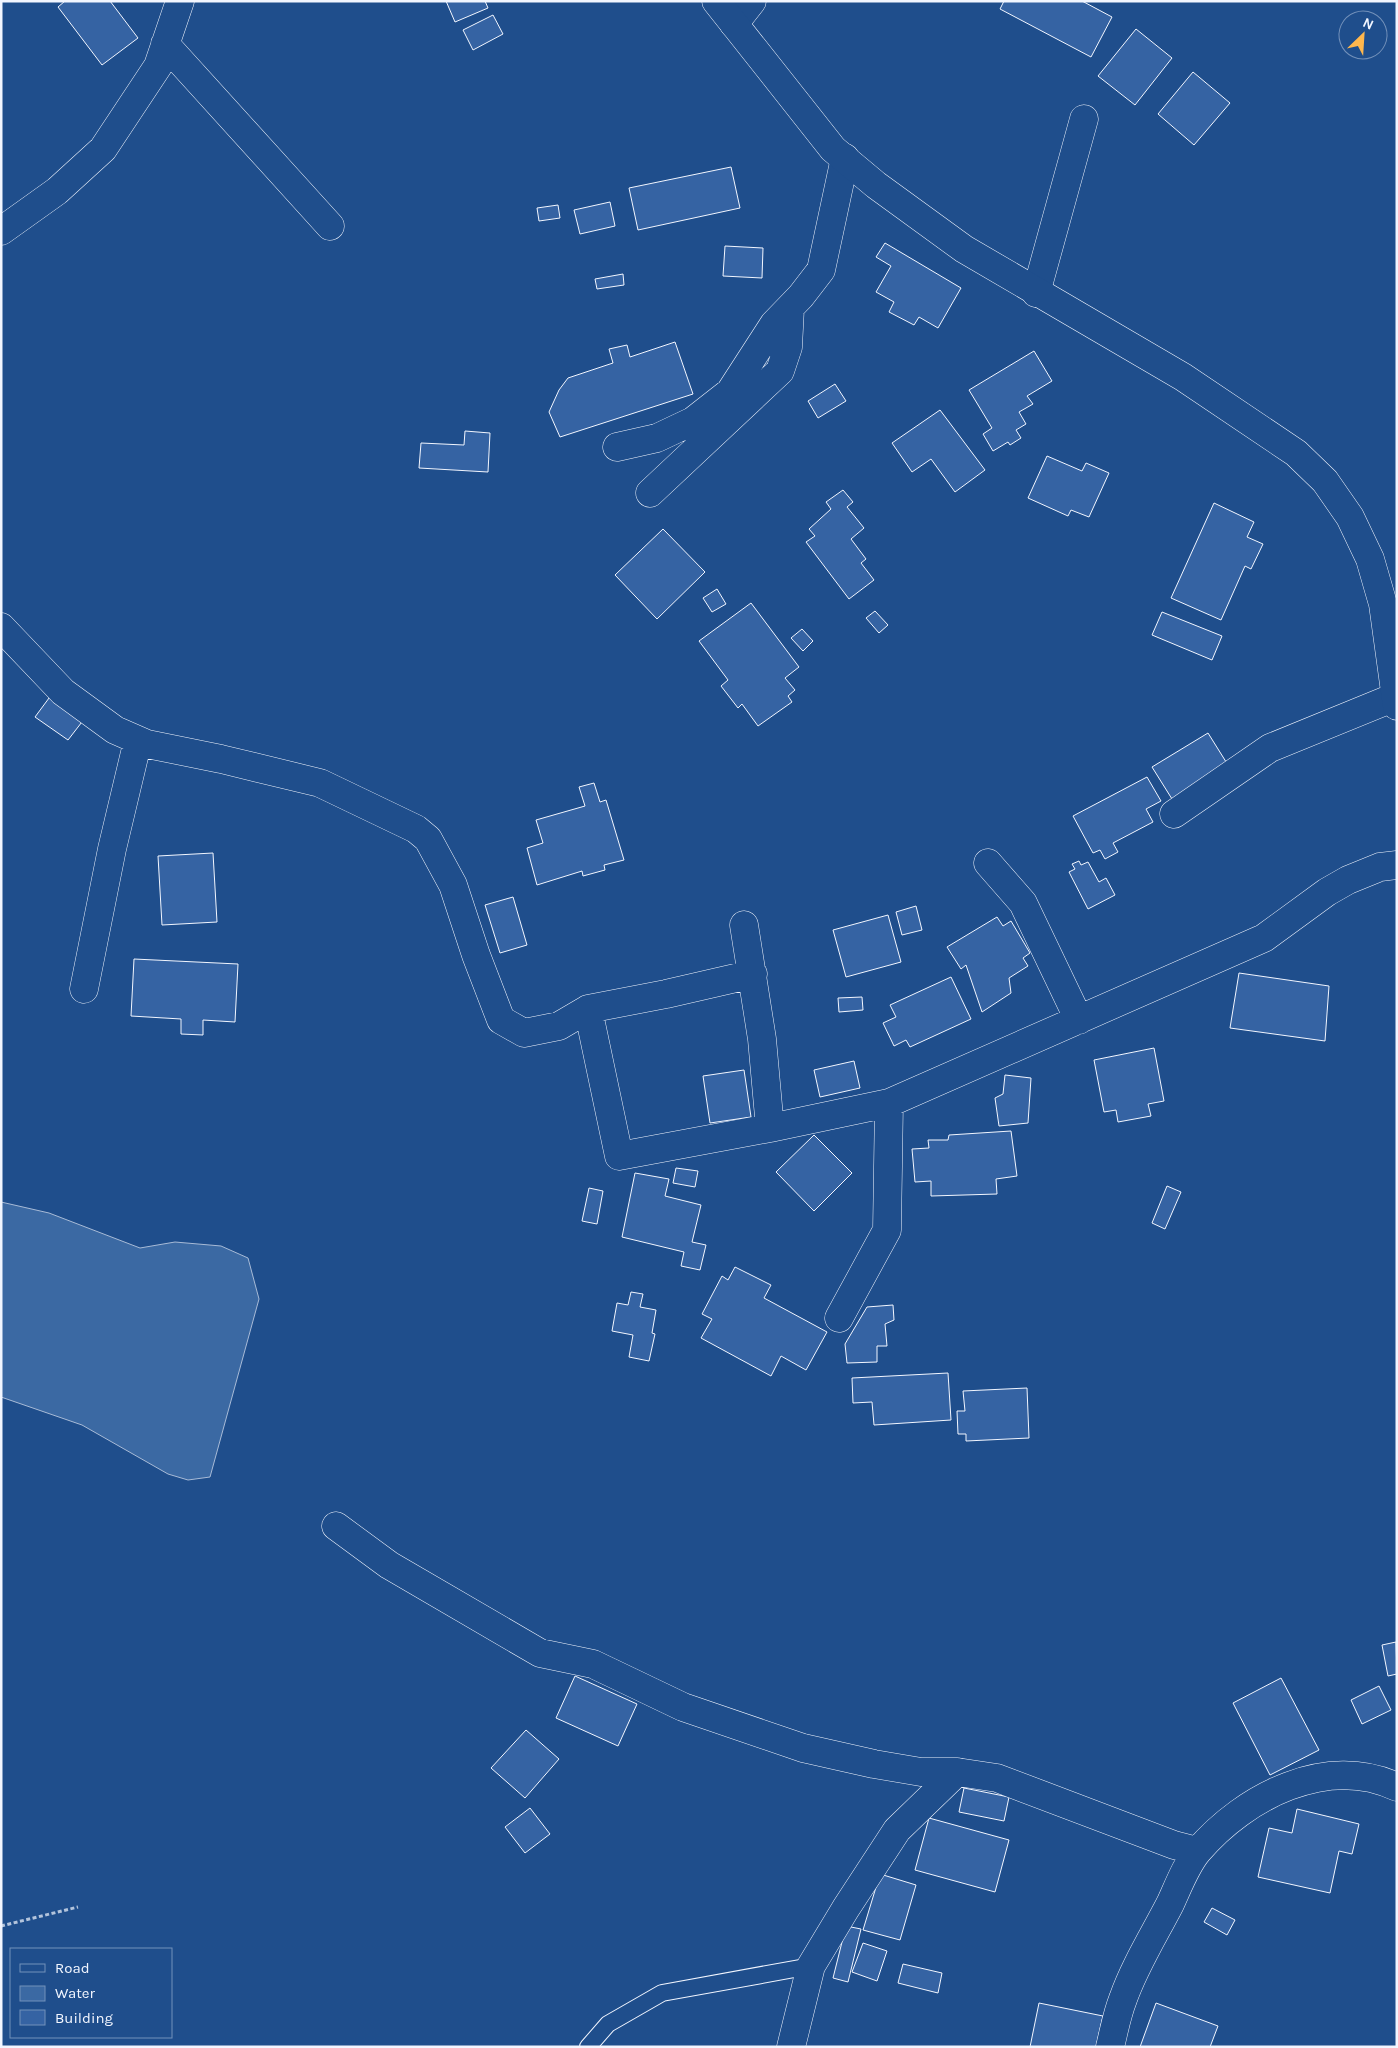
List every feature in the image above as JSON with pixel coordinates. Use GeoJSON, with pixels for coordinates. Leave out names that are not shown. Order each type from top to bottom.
{"type":"FeatureCollection","features":[{"type":"Feature","properties":{"kind":"street"},"geometry":{"type":"LineString","coordinates":[[1,231],[57,191],[103,149],[158,66],[180,1]]}},
{"type":"Feature","properties":{"kind":"street"},"geometry":{"type":"LineString","coordinates":[[716,1],[795,104],[833,149],[876,186],[964,249],[1036,293],[1183,377],[1296,453],[1325,481],[1350,517],[1370,559],[1383,604],[1396,702],[1270,748],[1174,814]]}},
{"type":"Feature","properties":{"kind":"street"},"geometry":{"type":"LineString","coordinates":[[734,24],[752,1]]}},
{"type":"Feature","properties":{"kind":"street"},"geometry":{"type":"LineString","coordinates":[[165,44],[330,226]]}},
{"type":"Feature","properties":{"kind":"street"},"geometry":{"type":"LineString","coordinates":[[1036,293],[1084,119]]}},
{"type":"Feature","properties":{"kind":"street"},"geometry":{"type":"LineString","coordinates":[[617,447],[657,438],[693,421],[730,392],[774,324],[790,308],[821,270],[845,158]]}},
{"type":"Feature","properties":{"kind":"street"},"geometry":{"type":"LineString","coordinates":[[650,493],[780,371],[788,347],[790,308]]}},
{"type":"Feature","properties":{"kind":"street"},"geometry":{"type":"LineString","coordinates":[[1,627],[63,692],[116,730],[147,744],[320,782],[416,829],[428,839],[453,885],[476,956],[501,1020],[524,1033],[559,1026],[588,1008],[666,994],[753,974]]}},
{"type":"Feature","properties":{"kind":"street"},"geometry":{"type":"LineString","coordinates":[[84,989],[112,849],[138,740]]}},
{"type":"Feature","properties":{"kind":"street"},"geometry":{"type":"LineString","coordinates":[[988,863],[1023,903],[1079,1020]]}},
{"type":"Feature","properties":{"kind":"street"},"geometry":{"type":"LineString","coordinates":[[588,1008],[619,1156],[770,1128],[889,1103],[1264,938],[1348,880],[1380,867],[1397,865]]}},
{"type":"Feature","properties":{"kind":"street"},"geometry":{"type":"LineString","coordinates":[[744,925],[753,974],[770,1128]]}},
{"type":"Feature","properties":{"kind":"street"},"geometry":{"type":"LineString","coordinates":[[839,1318],[887,1230],[889,1103]]}},
{"type":"Feature","properties":{"kind":"street"},"geometry":{"type":"LineString","coordinates":[[336,1526],[389,1565],[540,1653],[593,1664],[683,1706],[803,1748],[874,1764],[921,1772],[957,1772],[997,1778],[1174,1845],[1197,1851]]}},
{"type":"Feature","properties":{"kind":"street"},"geometry":{"type":"LineString","coordinates":[[791,2047],[811,1966],[896,1830],[957,1772]]}},
{"type":"Feature","properties":{"kind":"street"},"geometry":{"type":"LineString","coordinates":[[1110,2047],[1123,1998],[1197,1851],[1236,1816],[1284,1787],[1325,1776],[1360,1776],[1380,1779],[1397,1787]]}},
{"type":"Feature","properties":{"kind":"lane"},"geometry":{"type":"LineString","coordinates":[[588,2047],[608,2024],[662,1993],[811,1966]]}},
{"type":"Feature","properties":{"kind":"path"},"geometry":{"type":"LineString","coordinates":[[1,1926],[78,1907]]}},
{"type":"Feature","properties":{"kind":"water"},"geometry":{"type":"Polygon","coordinates":[[[1,1202],[49,1213],[140,1248],[175,1242],[221,1246],[248,1258],[259,1299],[210,1477],[188,1480],[168,1474],[82,1425],[1,1397],[1,1202]]]}},
{"type":"Feature","properties":{"kind":"building"},"geometry":{"type":"Polygon","coordinates":[[[65,1],[110,1],[138,38],[102,65],[58,7],[65,1]]]}},
{"type":"Feature","properties":{"kind":"building"},"geometry":{"type":"Polygon","coordinates":[[[446,1],[485,1],[488,8],[455,22],[446,1]]]}},
{"type":"Feature","properties":{"kind":"building"},"geometry":{"type":"Polygon","coordinates":[[[1004,1],[1082,1],[1112,17],[1091,57],[1000,9],[1004,1]]]}},
{"type":"Feature","properties":{"kind":"building"},"geometry":{"type":"Polygon","coordinates":[[[493,15],[503,34],[473,50],[463,30],[493,15]]]}},
{"type":"Feature","properties":{"kind":"building"},"geometry":{"type":"Polygon","coordinates":[[[1136,29],[1172,58],[1135,105],[1098,76],[1136,29]]]}},
{"type":"Feature","properties":{"kind":"building"},"geometry":{"type":"Polygon","coordinates":[[[1193,72],[1230,103],[1194,145],[1158,114],[1193,72]]]}},
{"type":"Feature","properties":{"kind":"building"},"geometry":{"type":"Polygon","coordinates":[[[731,167],[740,208],[638,230],[629,188],[731,167]]]}},
{"type":"Feature","properties":{"kind":"building"},"geometry":{"type":"Polygon","coordinates":[[[610,202],[615,226],[580,234],[574,210],[610,202]]]}},
{"type":"Feature","properties":{"kind":"building"},"geometry":{"type":"Polygon","coordinates":[[[558,205],[560,218],[539,221],[537,208],[558,205]]]}},
{"type":"Feature","properties":{"kind":"building"},"geometry":{"type":"Polygon","coordinates":[[[885,243],[961,288],[938,328],[919,317],[914,325],[889,312],[894,302],[876,292],[891,266],[876,257],[885,243]]]}},
{"type":"Feature","properties":{"kind":"building"},"geometry":{"type":"Polygon","coordinates":[[[725,246],[763,248],[762,278],[723,276],[725,246]]]}},
{"type":"Feature","properties":{"kind":"building"},"geometry":{"type":"Polygon","coordinates":[[[623,274],[624,285],[597,289],[595,279],[623,274]]]}},
{"type":"Feature","properties":{"kind":"building"},"geometry":{"type":"Polygon","coordinates":[[[675,342],[693,394],[560,437],[549,412],[559,390],[568,378],[613,363],[609,349],[627,345],[630,357],[675,342]]]}},
{"type":"Feature","properties":{"kind":"building"},"geometry":{"type":"Polygon","coordinates":[[[1034,351],[1052,381],[1027,396],[1033,404],[1019,412],[1026,424],[1016,430],[1021,438],[1010,445],[1008,442],[993,451],[983,434],[992,428],[969,390],[1034,351]]]}},
{"type":"Feature","properties":{"kind":"building"},"geometry":{"type":"Polygon","coordinates":[[[835,384],[846,401],[818,418],[808,401],[835,384]]]}},
{"type":"Feature","properties":{"kind":"building"},"geometry":{"type":"Polygon","coordinates":[[[940,410],[985,470],[955,492],[931,459],[912,472],[892,443],[940,410]]]}},
{"type":"Feature","properties":{"kind":"building"},"geometry":{"type":"Polygon","coordinates":[[[465,431],[490,433],[488,472],[419,468],[421,443],[464,445],[465,431]]]}},
{"type":"Feature","properties":{"kind":"building"},"geometry":{"type":"Polygon","coordinates":[[[1047,456],[1082,471],[1086,463],[1109,473],[1089,517],[1071,510],[1068,516],[1028,498],[1047,456]]]}},
{"type":"Feature","properties":{"kind":"building"},"geometry":{"type":"Polygon","coordinates":[[[843,490],[853,502],[847,507],[864,528],[851,539],[866,559],[861,563],[874,580],[849,599],[806,542],[815,536],[809,529],[831,509],[826,502],[843,490]]]}},
{"type":"Feature","properties":{"kind":"building"},"geometry":{"type":"Polygon","coordinates":[[[1214,503],[1254,522],[1247,537],[1263,544],[1251,569],[1245,566],[1221,620],[1171,598],[1214,503]]]}},
{"type":"Feature","properties":{"kind":"building"},"geometry":{"type":"Polygon","coordinates":[[[663,529],[705,572],[657,619],[615,575],[663,529]]]}},
{"type":"Feature","properties":{"kind":"building"},"geometry":{"type":"Polygon","coordinates":[[[717,589],[726,604],[712,612],[703,598],[717,589]]]}},
{"type":"Feature","properties":{"kind":"building"},"geometry":{"type":"Polygon","coordinates":[[[751,603],[799,667],[785,678],[795,690],[788,696],[792,702],[758,726],[742,704],[738,708],[721,686],[728,680],[699,641],[751,603]]]}},
{"type":"Feature","properties":{"kind":"building"},"geometry":{"type":"Polygon","coordinates":[[[875,611],[888,625],[879,633],[866,618],[875,611]]]}},
{"type":"Feature","properties":{"kind":"building"},"geometry":{"type":"Polygon","coordinates":[[[1162,612],[1222,636],[1212,660],[1152,635],[1162,612]]]}},
{"type":"Feature","properties":{"kind":"building"},"geometry":{"type":"Polygon","coordinates":[[[802,629],[813,641],[803,651],[791,638],[802,629]]]}},
{"type":"Feature","properties":{"kind":"building"},"geometry":{"type":"Polygon","coordinates":[[[52,694],[85,718],[68,740],[35,717],[52,694]]]}},
{"type":"Feature","properties":{"kind":"building"},"geometry":{"type":"Polygon","coordinates":[[[1208,733],[1228,765],[1172,799],[1152,767],[1208,733]]]}},
{"type":"Feature","properties":{"kind":"building"},"geometry":{"type":"Polygon","coordinates":[[[1147,777],[1161,801],[1146,809],[1153,822],[1113,843],[1118,852],[1105,859],[1100,850],[1093,853],[1073,816],[1147,777]]]}},
{"type":"Feature","properties":{"kind":"building"},"geometry":{"type":"Polygon","coordinates":[[[594,783],[600,802],[606,800],[624,860],[604,865],[605,870],[583,876],[582,871],[537,885],[527,848],[543,843],[536,820],[585,806],[579,787],[594,783]]]}},
{"type":"Feature","properties":{"kind":"building"},"geometry":{"type":"Polygon","coordinates":[[[213,853],[217,922],[162,925],[158,856],[213,853]]]}},
{"type":"Feature","properties":{"kind":"building"},"geometry":{"type":"Polygon","coordinates":[[[1079,861],[1081,865],[1088,862],[1099,882],[1106,878],[1115,895],[1088,909],[1069,872],[1075,869],[1072,864],[1079,861]]]}},
{"type":"Feature","properties":{"kind":"building"},"geometry":{"type":"Polygon","coordinates":[[[513,897],[527,945],[500,953],[485,905],[513,897]]]}},
{"type":"Feature","properties":{"kind":"building"},"geometry":{"type":"Polygon","coordinates":[[[916,906],[922,930],[902,935],[896,912],[916,906]]]}},
{"type":"Feature","properties":{"kind":"building"},"geometry":{"type":"Polygon","coordinates":[[[888,915],[901,962],[846,977],[833,930],[888,915]]]}},
{"type":"Feature","properties":{"kind":"building"},"geometry":{"type":"Polygon","coordinates":[[[997,917],[1003,926],[1011,921],[1030,953],[1023,958],[1028,966],[1009,978],[1011,993],[982,1012],[966,965],[961,969],[947,947],[997,917]]]}},
{"type":"Feature","properties":{"kind":"building"},"geometry":{"type":"Polygon","coordinates":[[[134,959],[238,964],[235,1022],[203,1020],[203,1035],[181,1034],[181,1019],[131,1016],[134,959]]]}},
{"type":"Feature","properties":{"kind":"building"},"geometry":{"type":"Polygon","coordinates":[[[1239,973],[1329,986],[1325,1041],[1230,1028],[1239,973]]]}},
{"type":"Feature","properties":{"kind":"building"},"geometry":{"type":"Polygon","coordinates":[[[951,977],[971,1019],[910,1047],[906,1040],[894,1046],[883,1023],[896,1017],[890,1005],[951,977]]]}},
{"type":"Feature","properties":{"kind":"building"},"geometry":{"type":"Polygon","coordinates":[[[862,997],[863,1010],[839,1012],[838,998],[862,997]]]}},
{"type":"Feature","properties":{"kind":"building"},"geometry":{"type":"Polygon","coordinates":[[[1154,1048],[1164,1101],[1148,1104],[1151,1116],[1118,1122],[1116,1110],[1104,1112],[1094,1060],[1154,1048]]]}},
{"type":"Feature","properties":{"kind":"building"},"geometry":{"type":"Polygon","coordinates":[[[854,1061],[860,1088],[820,1097],[814,1070],[854,1061]]]}},
{"type":"Feature","properties":{"kind":"building"},"geometry":{"type":"Polygon","coordinates":[[[744,1070],[751,1117],[710,1123],[703,1076],[744,1070]]]}},
{"type":"Feature","properties":{"kind":"building"},"geometry":{"type":"Polygon","coordinates":[[[1005,1075],[1031,1078],[1028,1123],[999,1126],[995,1098],[1003,1094],[1005,1075]]]}},
{"type":"Feature","properties":{"kind":"building"},"geometry":{"type":"Polygon","coordinates":[[[1011,1131],[1017,1176],[996,1179],[997,1194],[931,1196],[931,1181],[915,1182],[912,1149],[929,1148],[928,1140],[948,1140],[949,1135],[1011,1131]]]}},
{"type":"Feature","properties":{"kind":"building"},"geometry":{"type":"Polygon","coordinates":[[[814,1135],[852,1173],[814,1211],[776,1172],[814,1135]]]}},
{"type":"Feature","properties":{"kind":"building"},"geometry":{"type":"Polygon","coordinates":[[[676,1168],[698,1171],[695,1187],[673,1183],[676,1168]]]}},
{"type":"Feature","properties":{"kind":"building"},"geometry":{"type":"Polygon","coordinates":[[[635,1173],[669,1179],[665,1196],[701,1205],[692,1242],[706,1245],[700,1270],[681,1266],[684,1252],[622,1237],[635,1173]]]}},
{"type":"Feature","properties":{"kind":"building"},"geometry":{"type":"Polygon","coordinates":[[[1167,1186],[1181,1192],[1165,1229],[1152,1223],[1167,1186]]]}},
{"type":"Feature","properties":{"kind":"building"},"geometry":{"type":"Polygon","coordinates":[[[589,1188],[603,1191],[597,1224],[582,1221],[589,1188]]]}},
{"type":"Feature","properties":{"kind":"building"},"geometry":{"type":"Polygon","coordinates":[[[735,1267],[771,1285],[764,1298],[827,1332],[806,1370],[781,1356],[771,1376],[701,1338],[712,1319],[702,1314],[722,1276],[728,1280],[735,1267]]]}},
{"type":"Feature","properties":{"kind":"building"},"geometry":{"type":"Polygon","coordinates":[[[631,1292],[643,1294],[640,1307],[656,1310],[652,1333],[655,1334],[649,1361],[629,1357],[633,1335],[612,1331],[617,1303],[628,1305],[631,1292]]]}},
{"type":"Feature","properties":{"kind":"building"},"geometry":{"type":"Polygon","coordinates":[[[893,1305],[894,1320],[885,1324],[887,1346],[877,1346],[877,1362],[847,1363],[845,1344],[867,1307],[893,1305]]]}},
{"type":"Feature","properties":{"kind":"building"},"geometry":{"type":"Polygon","coordinates":[[[948,1373],[951,1420],[874,1425],[872,1402],[853,1403],[852,1378],[948,1373]]]}},
{"type":"Feature","properties":{"kind":"building"},"geometry":{"type":"Polygon","coordinates":[[[1027,1388],[1029,1438],[966,1441],[966,1434],[958,1434],[957,1411],[965,1411],[963,1391],[1027,1388]]]}},
{"type":"Feature","properties":{"kind":"building"},"geometry":{"type":"Polygon","coordinates":[[[1396,1642],[1397,1674],[1388,1676],[1382,1645],[1396,1642]]]}},
{"type":"Feature","properties":{"kind":"building"},"geometry":{"type":"Polygon","coordinates":[[[575,1676],[637,1704],[618,1746],[556,1718],[575,1676]]]}},
{"type":"Feature","properties":{"kind":"building"},"geometry":{"type":"Polygon","coordinates":[[[1281,1678],[1319,1750],[1270,1775],[1233,1703],[1281,1678]]]}},
{"type":"Feature","properties":{"kind":"building"},"geometry":{"type":"Polygon","coordinates":[[[1379,1686],[1391,1710],[1362,1724],[1351,1700],[1379,1686]]]}},
{"type":"Feature","properties":{"kind":"building"},"geometry":{"type":"Polygon","coordinates":[[[526,1730],[559,1759],[525,1798],[491,1768],[526,1730]]]}},
{"type":"Feature","properties":{"kind":"building"},"geometry":{"type":"Polygon","coordinates":[[[964,1788],[1009,1797],[1004,1821],[959,1812],[964,1788]]]}},
{"type":"Feature","properties":{"kind":"building"},"geometry":{"type":"Polygon","coordinates":[[[530,1808],[550,1834],[525,1853],[505,1827],[530,1808]]]}},
{"type":"Feature","properties":{"kind":"building"},"geometry":{"type":"Polygon","coordinates":[[[1297,1809],[1359,1824],[1352,1854],[1339,1851],[1330,1893],[1258,1877],[1269,1828],[1292,1833],[1297,1809]]]}},
{"type":"Feature","properties":{"kind":"building"},"geometry":{"type":"Polygon","coordinates":[[[929,1818],[1009,1840],[995,1892],[915,1870],[929,1818]]]}},
{"type":"Feature","properties":{"kind":"building"},"geometry":{"type":"Polygon","coordinates":[[[880,1874],[916,1885],[900,1940],[863,1930],[880,1874]]]}},
{"type":"Feature","properties":{"kind":"building"},"geometry":{"type":"Polygon","coordinates":[[[1212,1908],[1235,1920],[1227,1935],[1204,1922],[1212,1908]]]}},
{"type":"Feature","properties":{"kind":"building"},"geometry":{"type":"Polygon","coordinates":[[[846,1926],[861,1929],[848,1982],[833,1978],[846,1926]]]}},
{"type":"Feature","properties":{"kind":"building"},"geometry":{"type":"Polygon","coordinates":[[[863,1943],[887,1951],[877,1981],[852,1972],[863,1943]]]}},
{"type":"Feature","properties":{"kind":"building"},"geometry":{"type":"Polygon","coordinates":[[[903,1964],[942,1973],[938,1993],[898,1983],[903,1964]]]}},
{"type":"Feature","properties":{"kind":"building"},"geometry":{"type":"Polygon","coordinates":[[[1039,2003],[1103,2016],[1096,2047],[1030,2047],[1039,2003]]]}},
{"type":"Feature","properties":{"kind":"building"},"geometry":{"type":"Polygon","coordinates":[[[1156,2003],[1218,2026],[1210,2047],[1140,2047],[1156,2003]]]}}]}
